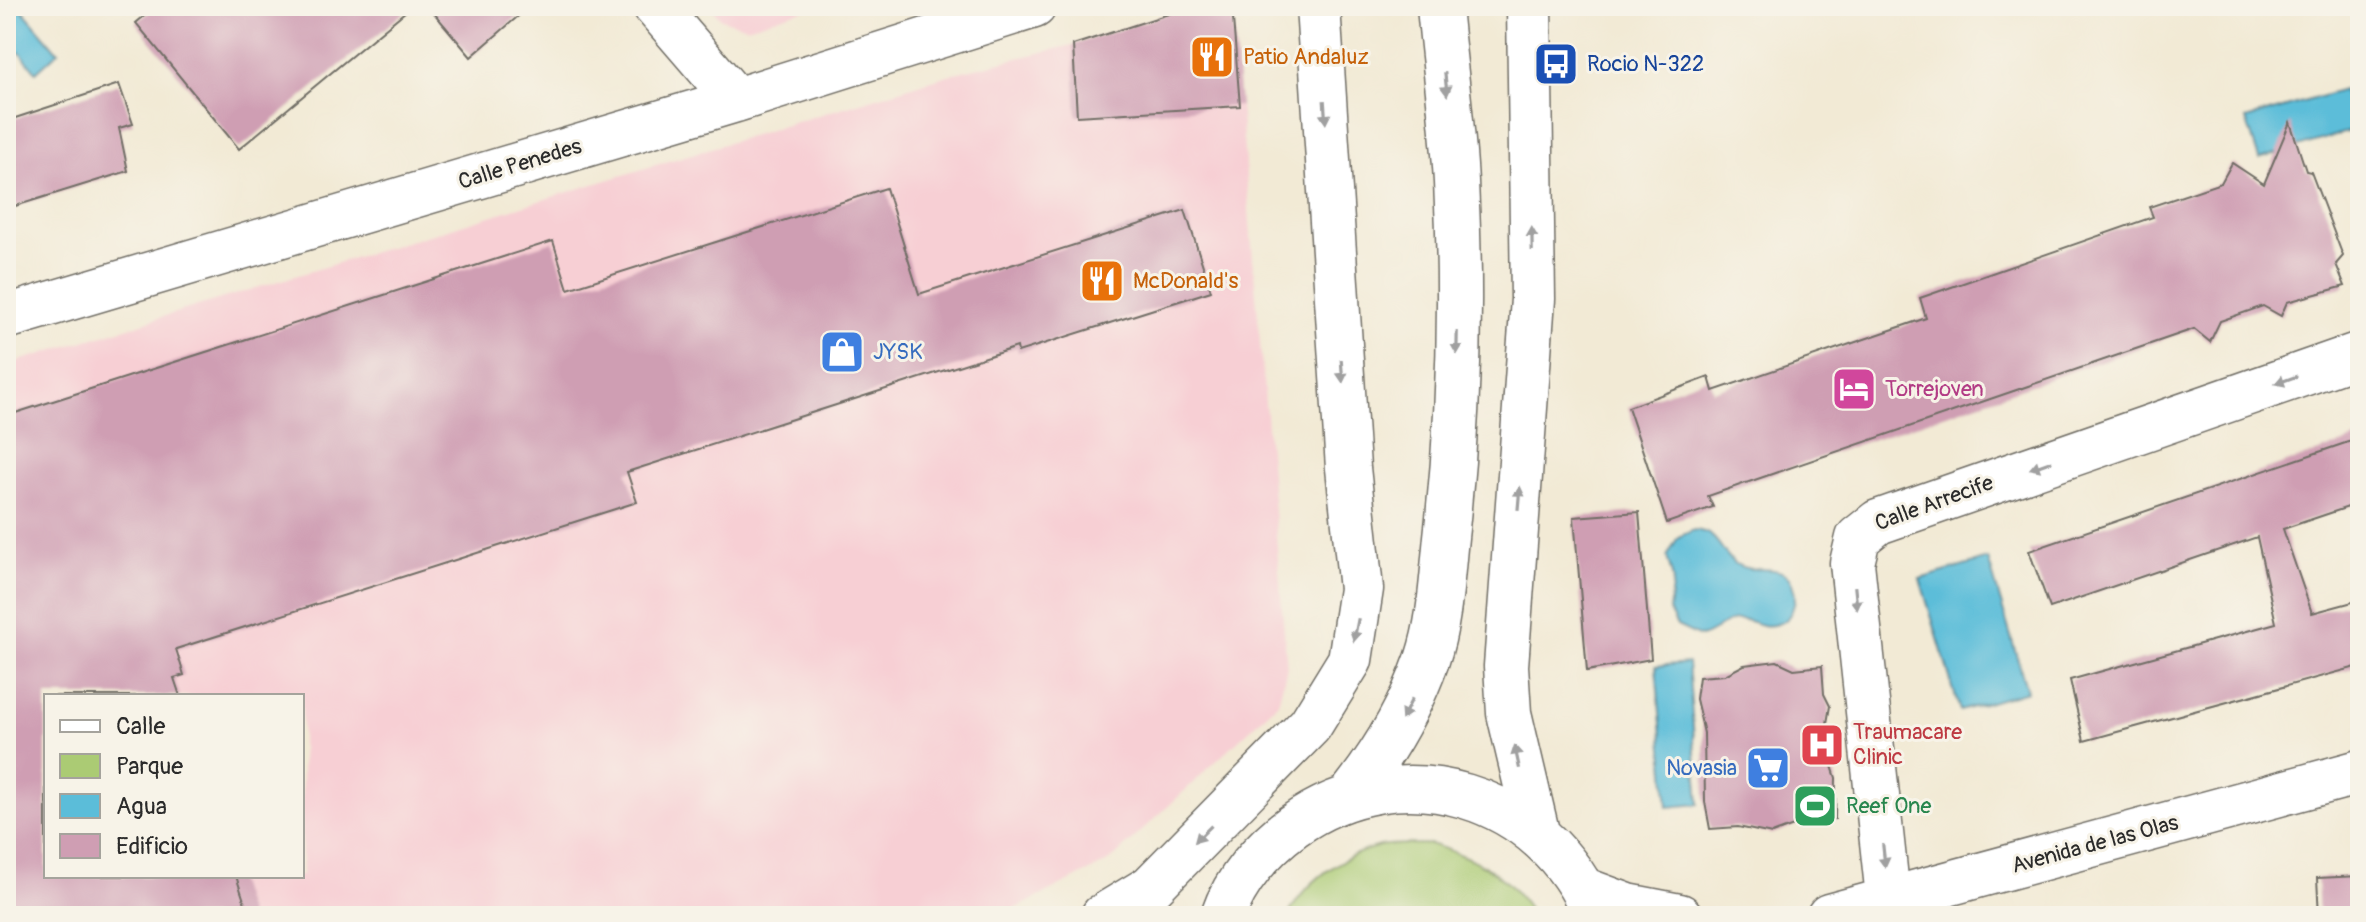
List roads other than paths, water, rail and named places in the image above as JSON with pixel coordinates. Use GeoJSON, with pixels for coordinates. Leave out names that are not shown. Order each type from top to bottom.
{"type":"FeatureCollection","features":[{"type":"Feature","properties":{"kind":"main road"},"geometry":{"type":"LineString","coordinates":[[655,6],[736,100]]}},
{"type":"Feature","properties":{"kind":"main road","name":"Calle Penedes"},"geometry":{"type":"LineString","coordinates":[[6,317],[736,100],[1034,6]]}},
{"type":"Feature","properties":{"kind":"main road"},"geometry":{"type":"LineString","coordinates":[[1103,916],[1151,887],[1310,725],[1350,660],[1361,589],[1348,468],[1318,6]]}},
{"type":"Feature","properties":{"kind":"main road"},"geometry":{"type":"LineString","coordinates":[[1350,796],[1381,758],[1408,707],[1428,656],[1440,592],[1450,489],[1457,333],[1456,181],[1439,6]]}},
{"type":"Feature","properties":{"kind":"main road"},"geometry":{"type":"LineString","coordinates":[[1529,6],[1533,299],[1506,666],[1509,713],[1537,832]]}},
{"type":"Feature","properties":{"kind":"main road","name":"Calle Arrecife"},"geometry":{"type":"LineString","coordinates":[[1890,908],[1852,563],[1853,549],[1866,528],[2360,354]]}},
{"type":"Feature","properties":{"kind":"main road","name":"Avenida de las Olas"},"geometry":{"type":"LineString","coordinates":[[1829,916],[1890,908],[2360,772]]}},
{"type":"Feature","properties":{"kind":"main road"},"geometry":{"type":"LineString","coordinates":[[1222,914],[1246,872],[1275,840],[1310,814],[1350,796],[1415,788],[1467,796],[1504,811],[1537,832],[1564,860],[1590,903],[1628,906],[1680,916]]}},
{"type":"Feature","properties":{"kind":"water"},"geometry":{"type":"Polygon","coordinates":[[[6,6],[19,6],[58,52],[36,72],[20,52],[6,62],[6,6]]]}},
{"type":"Feature","properties":{"kind":"water"},"geometry":{"type":"Polygon","coordinates":[[[2343,90],[2356,129],[2259,159],[2246,119],[2343,90]]]}},
{"type":"Feature","properties":{"kind":"water"},"geometry":{"type":"Polygon","coordinates":[[[1694,530],[1714,538],[1736,564],[1785,574],[1795,598],[1786,620],[1764,625],[1735,620],[1700,637],[1677,626],[1669,611],[1673,579],[1667,557],[1678,537],[1694,530]]]}},
{"type":"Feature","properties":{"kind":"water"},"geometry":{"type":"Polygon","coordinates":[[[1988,559],[2027,691],[1960,711],[1920,579],[1988,559]]]}},
{"type":"Feature","properties":{"kind":"water"},"geometry":{"type":"Polygon","coordinates":[[[1688,663],[1699,804],[1668,807],[1656,666],[1688,663]]]}},
{"type":"Feature","properties":{"kind":"place","name":"Patio Andaluz"},"geometry":{"type":"Point","coordinates":[1212,57]}},
{"type":"Feature","properties":{"kind":"place","name":"Rocio N-322"},"geometry":{"type":"Point","coordinates":[1556,64]}},
{"type":"Feature","properties":{"kind":"place","name":"McDonald's"},"geometry":{"type":"Point","coordinates":[1102,281]}},
{"type":"Feature","properties":{"kind":"place","name":"JYSK"},"geometry":{"type":"Point","coordinates":[842,352]}},
{"type":"Feature","properties":{"kind":"place","name":"Torrejoven"},"geometry":{"type":"Point","coordinates":[1854,389]}},
{"type":"Feature","properties":{"kind":"place","name":"Traumacare Clinic"},"geometry":{"type":"Point","coordinates":[1822,745]}},
{"type":"Feature","properties":{"kind":"place","name":"Novasia"},"geometry":{"type":"Point","coordinates":[1768,768]}},
{"type":"Feature","properties":{"kind":"place","name":"Reef One"},"geometry":{"type":"Point","coordinates":[1815,806]}}]}
